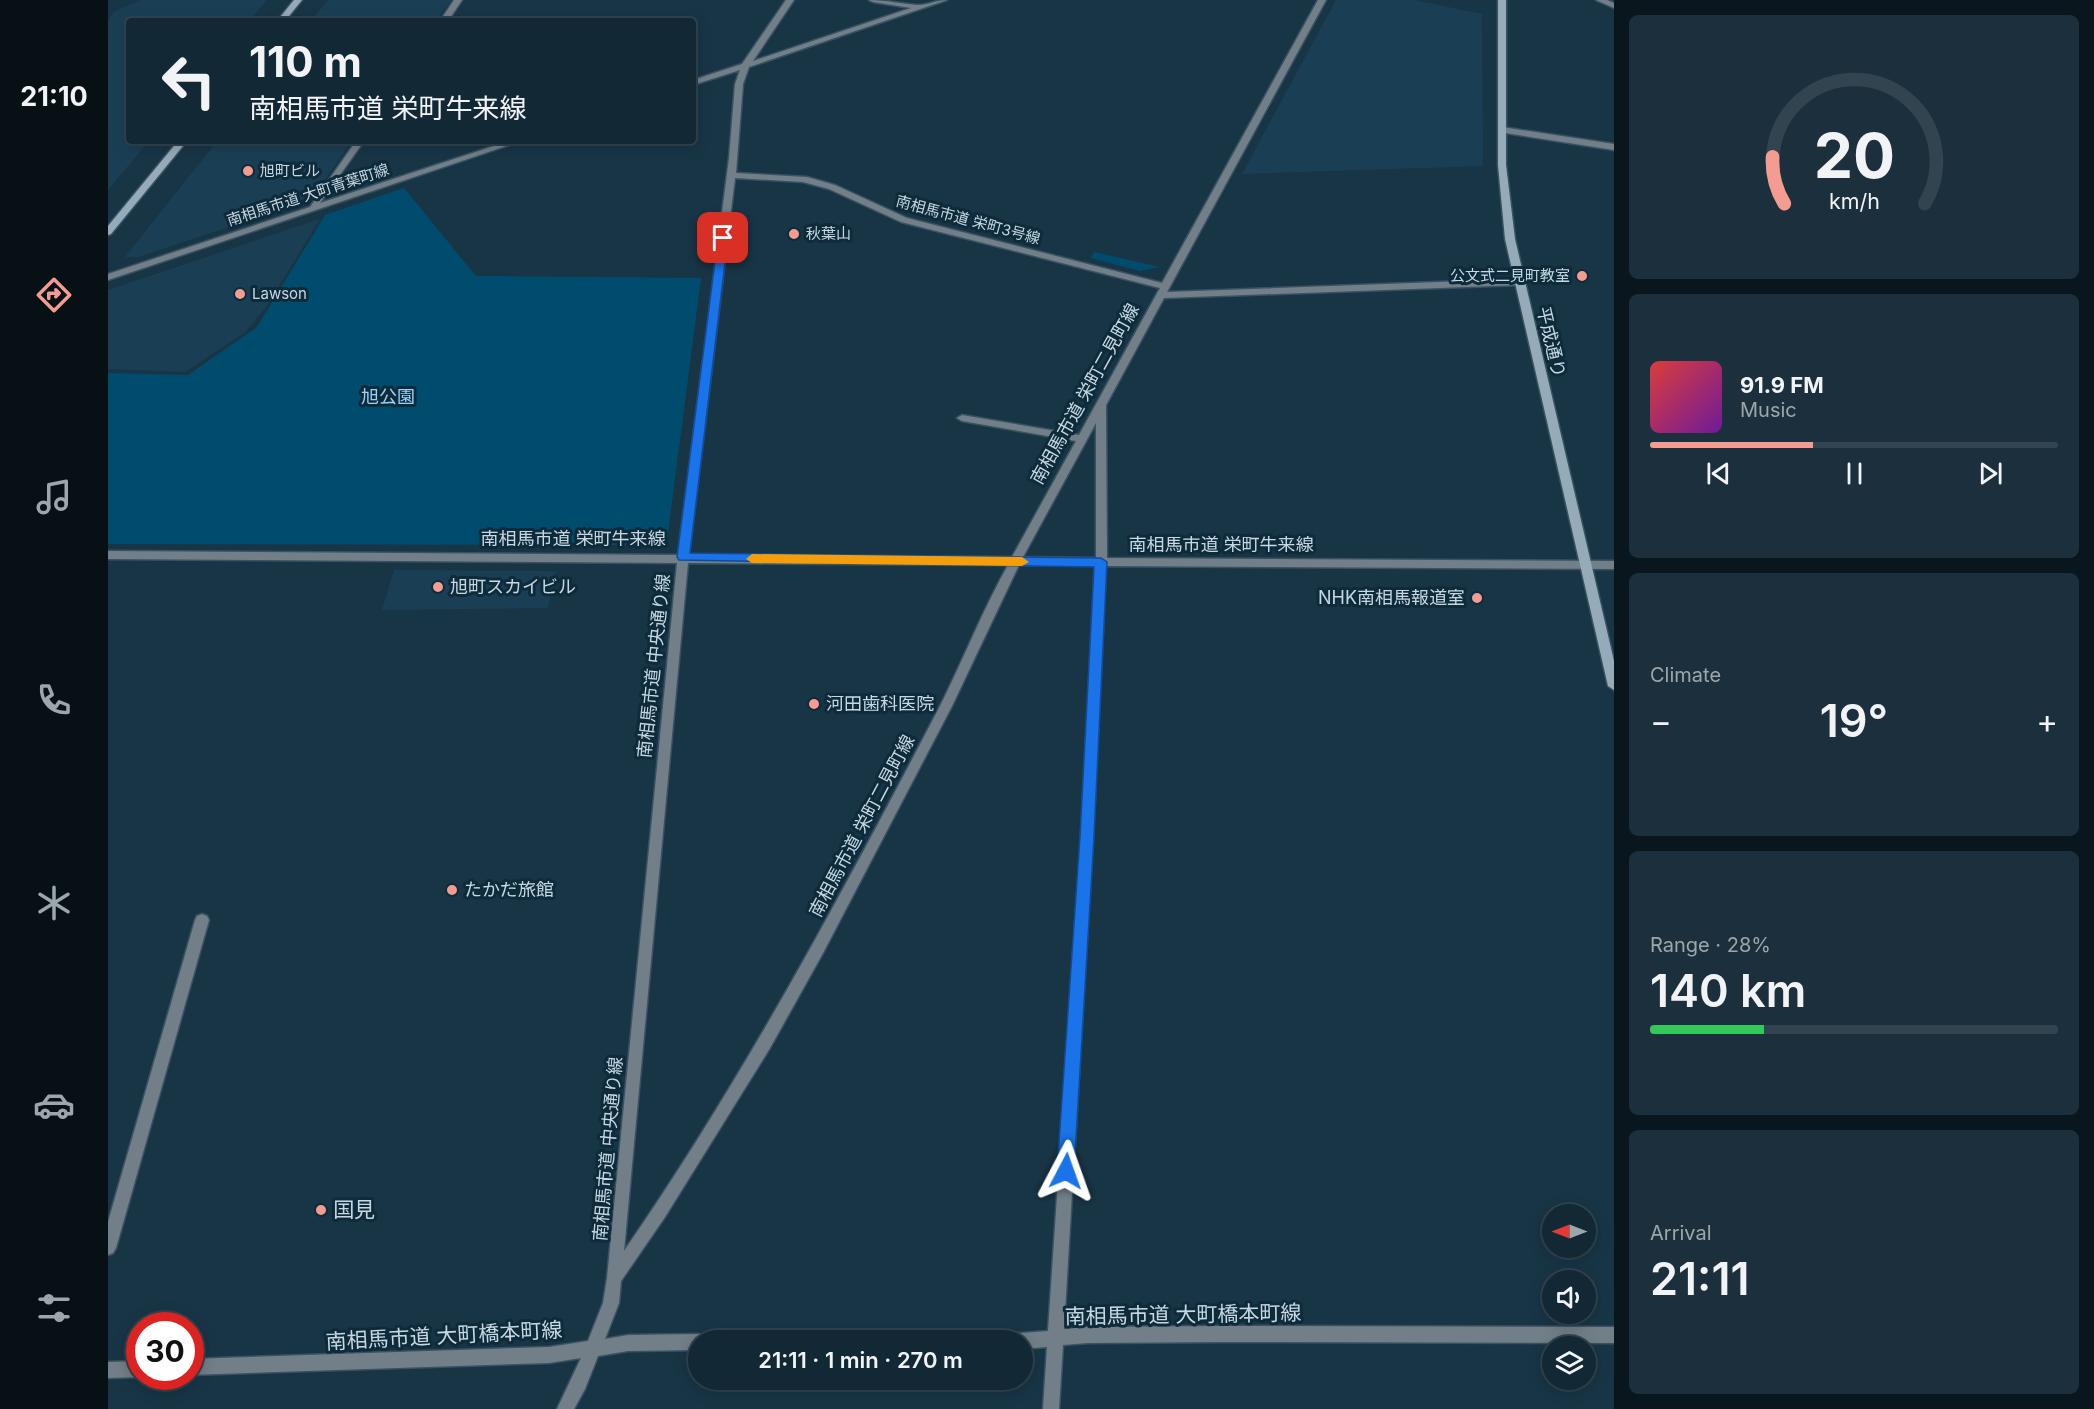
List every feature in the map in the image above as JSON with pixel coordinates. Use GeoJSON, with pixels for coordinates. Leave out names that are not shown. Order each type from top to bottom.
{"type":"FeatureCollection","features":[{"type":"Feature","properties":{"kind":"street"},"geometry":{"type":"LineString","coordinates":[[283,18],[298,0]]}},
{"type":"Feature","properties":{"kind":"street"},"geometry":{"type":"LineString","coordinates":[[446,18],[458,0]]}},
{"type":"Feature","properties":{"kind":"street","name":"南相馬市道 中央通り線"},"geometry":{"type":"LineString","coordinates":[[614,1278],[683,557],[731,175],[739,84],[745,66],[790,0]]}},
{"type":"Feature","properties":{"kind":"street"},"geometry":{"type":"LineString","coordinates":[[873,0],[922,7]]}},
{"type":"Feature","properties":{"kind":"street"},"geometry":{"type":"LineString","coordinates":[[696,82],[943,0]]}},
{"type":"Feature","properties":{"kind":"street","name":"南相馬市道 栄町二見町線"},"geometry":{"type":"LineString","coordinates":[[565,1409],[594,1348],[611,1303],[614,1278],[660,1212],[759,1054],[813,959],[946,706],[1015,561],[1322,0]]}},
{"type":"Feature","properties":{"kind":"street","name":"平成通り"},"geometry":{"type":"LineString","coordinates":[[1502,0],[1504,200],[1520,282],[1614,686]]}},
{"type":"Feature","properties":{"kind":"street"},"geometry":{"type":"LineString","coordinates":[[1600,0],[1614,6]]}},
{"type":"Feature","properties":{"kind":"street"},"geometry":{"type":"LineString","coordinates":[[1502,130],[1614,147]]}},
{"type":"Feature","properties":{"kind":"street"},"geometry":{"type":"LineString","coordinates":[[108,232],[181,144]]}},
{"type":"Feature","properties":{"kind":"street"},"geometry":{"type":"LineString","coordinates":[[314,207],[358,144]]}},
{"type":"Feature","properties":{"kind":"street","name":"南相馬市道 大町青葉町線"},"geometry":{"type":"LineString","coordinates":[[108,276],[508,144]]}},
{"type":"Feature","properties":{"kind":"street","name":"南相馬市道 栄町3号線"},"geometry":{"type":"LineString","coordinates":[[731,175],[804,178],[904,220],[1163,291],[1520,282]]}},
{"type":"Feature","properties":{"kind":"street"},"geometry":{"type":"LineString","coordinates":[[1051,1409],[1087,837],[1101,562],[1104,468],[1101,403]]}},
{"type":"Feature","properties":{"kind":"street"},"geometry":{"type":"LineString","coordinates":[[962,418],[1081,438]]}},
{"type":"Feature","properties":{"kind":"street"},"geometry":{"type":"LineString","coordinates":[[108,568],[111,555]]}},
{"type":"Feature","properties":{"kind":"street","name":"南相馬市道 栄町牛来線"},"geometry":{"type":"LineString","coordinates":[[111,555],[683,557],[1614,565]]}},
{"type":"Feature","properties":{"kind":"street"},"geometry":{"type":"LineString","coordinates":[[108,1248],[202,920]]}},
{"type":"Feature","properties":{"kind":"street","name":"南相馬市道 大町橋本町線"},"geometry":{"type":"LineString","coordinates":[[1033,1340],[1224,1334],[1614,1335]]}},
{"type":"Feature","properties":{"kind":"street","name":"南相馬市道 大町橋本町線"},"geometry":{"type":"LineString","coordinates":[[204,1366],[549,1354],[628,1342],[688,1342]]}},
{"type":"Feature","properties":{"kind":"street"},"geometry":{"type":"LineString","coordinates":[[108,1370],[126,1369]]}},
{"type":"Feature","properties":{"kind":"shaded area"},"geometry":{"type":"Polygon","coordinates":[[[140,0],[267,0],[252,18],[126,18],[126,144],[146,144],[108,190],[108,21],[114,12],[140,0]]]}},
{"type":"Feature","properties":{"kind":"shaded area"},"geometry":{"type":"Polygon","coordinates":[[[328,0],[451,0],[438,18],[313,18],[328,0]]]}},
{"type":"Feature","properties":{"kind":"shaded area"},"geometry":{"type":"Polygon","coordinates":[[[1336,0],[1414,0],[1482,14],[1483,166],[1242,174],[1336,0]]]}},
{"type":"Feature","properties":{"kind":"shaded area"},"geometry":{"type":"Polygon","coordinates":[[[215,144],[350,144],[310,200],[138,257],[125,257],[215,144]]]}},
{"type":"Feature","properties":{"kind":"shaded area"},"geometry":{"type":"Polygon","coordinates":[[[320,219],[267,306],[244,333],[185,372],[108,369],[108,290],[320,219]]]}},
{"type":"Feature","properties":{"kind":"shaded area"},"geometry":{"type":"Polygon","coordinates":[[[394,570],[556,571],[548,608],[382,610],[394,570]]]}},
{"type":"Feature","properties":{"kind":"green space","name":"旭公園"},"geometry":{"type":"Polygon","coordinates":[[[404,188],[476,276],[701,278],[667,541],[661,545],[108,544],[108,373],[188,375],[257,327],[325,215],[404,188]]]}},
{"type":"Feature","properties":{"kind":"green space"},"geometry":{"type":"Polygon","coordinates":[[[1094,252],[1160,267],[1140,271],[1091,258],[1094,252]]]}},
{"type":"Feature","properties":{"kind":"slow traffic"},"geometry":{"type":"LineString","coordinates":[[752,559],[1022,562]]}},
{"type":"Feature","properties":{"kind":"place","name":"旭町ビル"},"geometry":{"type":"Point","coordinates":[248,171]}},
{"type":"Feature","properties":{"kind":"place","name":"秋葉山"},"geometry":{"type":"Point","coordinates":[794,234]}},
{"type":"Feature","properties":{"kind":"place","name":"公文式二見町教室"},"geometry":{"type":"Point","coordinates":[1582,276]}},
{"type":"Feature","properties":{"kind":"place","name":"Lawson"},"geometry":{"type":"Point","coordinates":[240,294]}},
{"type":"Feature","properties":{"kind":"place","name":"旭町スカイビル"},"geometry":{"type":"Point","coordinates":[438,587]}},
{"type":"Feature","properties":{"kind":"place","name":"NHK南相馬報道室"},"geometry":{"type":"Point","coordinates":[1477,598]}},
{"type":"Feature","properties":{"kind":"place","name":"河田歯科医院"},"geometry":{"type":"Point","coordinates":[814,704]}},
{"type":"Feature","properties":{"kind":"place","name":"たかだ旅館"},"geometry":{"type":"Point","coordinates":[452,890]}},
{"type":"Feature","properties":{"kind":"place","name":"国見"},"geometry":{"type":"Point","coordinates":[321,1210]}},
{"type":"Feature","properties":{"kind":"route"},"geometry":{"type":"LineString","coordinates":[[723,238],[683,557],[1101,562],[1087,837],[1066,1171]]}}]}
